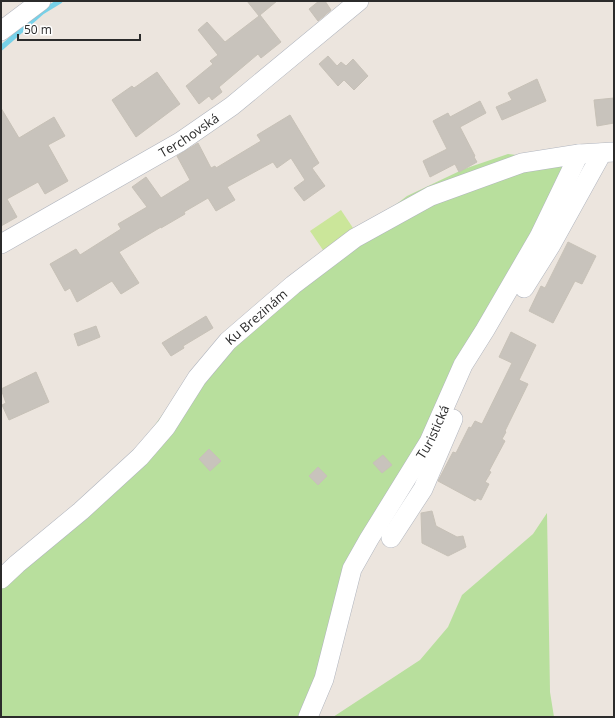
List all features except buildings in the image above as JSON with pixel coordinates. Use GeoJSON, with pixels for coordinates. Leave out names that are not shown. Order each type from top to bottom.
{"type":"FeatureCollection","features":[{"type":"Feature","properties":{"kind":"street"},"geometry":{"type":"LineString","coordinates":[[1,31],[41,1]]}},
{"type":"Feature","properties":{"kind":"street","name":"Terchovská"},"geometry":{"type":"LineString","coordinates":[[1,244],[180,142],[232,106],[359,1]]}},
{"type":"Feature","properties":{"kind":"street","name":"Ku Brezinám"},"geometry":{"type":"LineString","coordinates":[[1,579],[81,511],[140,457],[166,427],[198,378],[228,341],[293,285],[355,238],[431,196],[522,163],[579,154],[608,152]]}},
{"type":"Feature","properties":{"kind":"street","name":"Turistická"},"geometry":{"type":"LineString","coordinates":[[391,538],[423,489],[481,356],[505,320],[608,152]]}},
{"type":"Feature","properties":{"kind":"street","name":"Turistická"},"geometry":{"type":"LineString","coordinates":[[308,717],[324,679],[352,569],[429,442],[462,365],[485,330],[539,237],[579,154]]}},
{"type":"Feature","properties":{"kind":"green space"},"geometry":{"type":"Polygon","coordinates":[[[508,154],[569,161],[356,574],[317,717],[1,717],[1,581],[90,514],[192,374],[352,238],[407,196],[464,169],[508,154]]]}},
{"type":"Feature","properties":{"kind":"green space"},"geometry":{"type":"Polygon","coordinates":[[[341,210],[355,231],[325,253],[310,231],[341,210]]]}},
{"type":"Feature","properties":{"kind":"green space"},"geometry":{"type":"Polygon","coordinates":[[[547,513],[550,692],[554,717],[333,717],[420,660],[448,627],[462,595],[533,534],[547,513]]]}},
{"type":"Feature","properties":{"kind":"waterway"},"geometry":{"type":"LineString","coordinates":[[1,48],[42,12],[60,1]]}}]}
